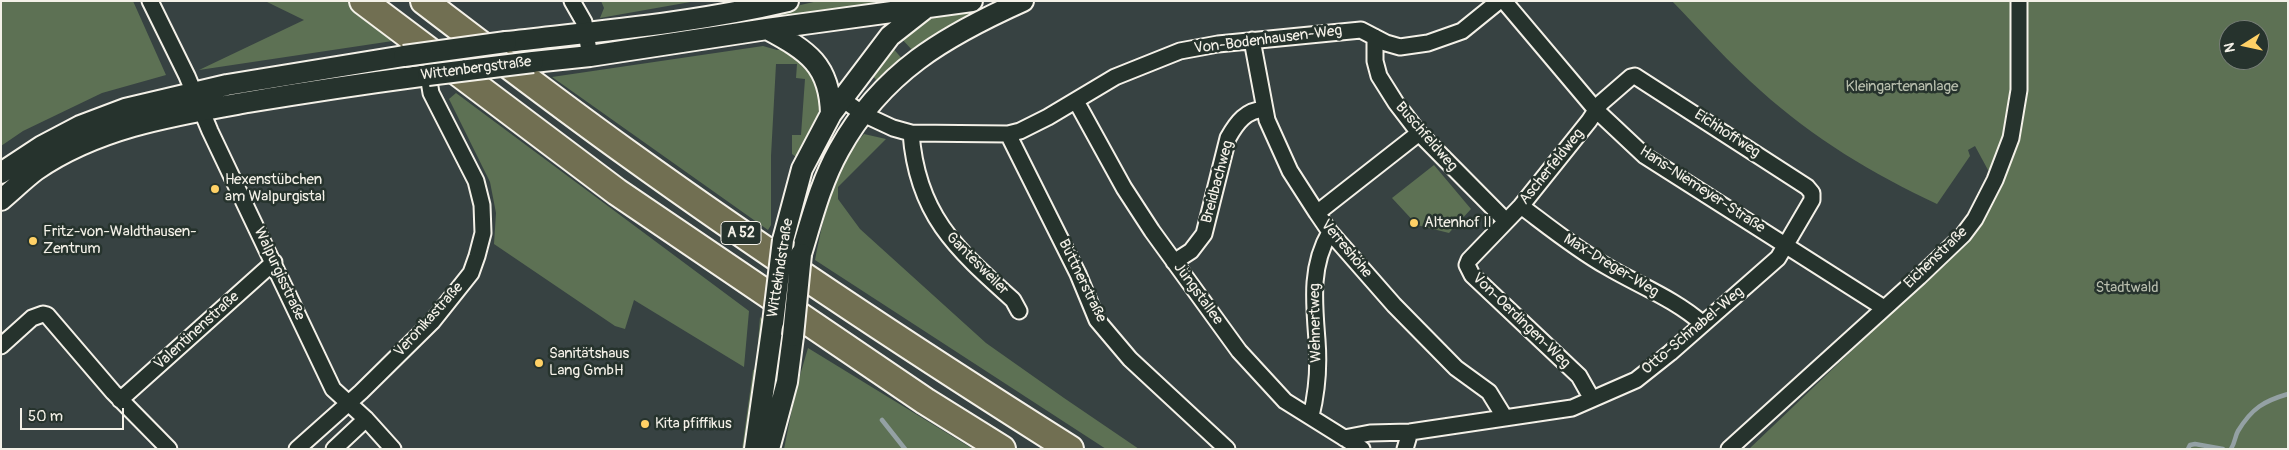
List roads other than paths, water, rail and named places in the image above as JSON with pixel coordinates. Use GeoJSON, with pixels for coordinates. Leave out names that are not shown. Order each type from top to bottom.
{"type":"FeatureCollection","features":[{"type":"Feature","properties":{"kind":"highway","name":"A 52"},"geometry":{"type":"LineString","coordinates":[[363,1],[617,192],[925,401],[1002,449]]}},
{"type":"Feature","properties":{"kind":"highway","name":"A 52"},"geometry":{"type":"LineString","coordinates":[[424,1],[630,155],[748,238],[953,375],[1070,449]]}},
{"type":"Feature","properties":{"kind":"main road","name":"Wittenbergstraße"},"geometry":{"type":"LineString","coordinates":[[1,173],[42,146],[80,126],[125,109],[194,92],[404,56],[709,18],[788,1]]}},
{"type":"Feature","properties":{"kind":"main road","name":"Wittenbergstraße"},"geometry":{"type":"LineString","coordinates":[[1,200],[38,169],[74,148],[112,132],[168,117],[308,92],[428,75],[590,56],[930,4],[972,1]]}},
{"type":"Feature","properties":{"kind":"main road","name":"Wittekindstraße"},"geometry":{"type":"LineString","coordinates":[[769,449],[787,382],[801,254],[823,183],[839,149],[863,114],[886,86],[941,42],[983,19],[1023,1]]}},
{"type":"Feature","properties":{"kind":"main road","name":"Wittekindstraße"},"geometry":{"type":"LineString","coordinates":[[755,449],[783,240],[802,169],[836,106],[890,36],[930,4]]}},
{"type":"Feature","properties":{"kind":"main road"},"geometry":{"type":"LineString","coordinates":[[767,29],[796,44],[812,60],[822,73],[836,106]]}},
{"type":"Feature","properties":{"kind":"street","name":"Walpurgisstraße"},"geometry":{"type":"LineString","coordinates":[[150,1],[332,389],[366,419],[394,449]]}},
{"type":"Feature","properties":{"kind":"street"},"geometry":{"type":"LineString","coordinates":[[572,1],[584,22],[590,56]]}},
{"type":"Feature","properties":{"kind":"street","name":"Von-Bodenhausen-Weg"},"geometry":{"type":"LineString","coordinates":[[863,114],[893,128],[911,132],[1008,134],[1020,131],[1076,101],[1114,77],[1158,58],[1199,47],[1361,30],[1386,43],[1400,47],[1428,43],[1462,31],[1499,1]]}},
{"type":"Feature","properties":{"kind":"street","name":"Hans-Niemeyer-Straße"},"geometry":{"type":"LineString","coordinates":[[1504,1],[1596,110],[1645,156],[1884,308]]}},
{"type":"Feature","properties":{"kind":"street","name":"Eichenstraße"},"geometry":{"type":"LineString","coordinates":[[1729,449],[1920,277],[1963,235],[1975,219],[1995,180],[2011,138],[2019,90],[2019,1]]}},
{"type":"Feature","properties":{"kind":"street","name":"Buschfeldweg"},"geometry":{"type":"LineString","coordinates":[[1376,37],[1375,61],[1379,76],[1396,103],[1419,133],[1506,221]]}},
{"type":"Feature","properties":{"kind":"street","name":"Verreshöhe"},"geometry":{"type":"LineString","coordinates":[[1252,40],[1267,120],[1290,171],[1317,213],[1330,232],[1394,305],[1456,368],[1489,392],[1505,418]]}},
{"type":"Feature","properties":{"kind":"street","name":"Veronikastraße"},"geometry":{"type":"LineString","coordinates":[[297,449],[348,404],[432,322],[471,273],[484,233],[482,205],[476,182],[431,92],[428,75]]}},
{"type":"Feature","properties":{"kind":"street","name":"Eichhoffweg"},"geometry":{"type":"LineString","coordinates":[[1596,110],[1601,102],[1631,77],[1635,76],[1807,187],[1812,193],[1812,200],[1786,244]]}},
{"type":"Feature","properties":{"kind":"street","name":"Jüngstallee"},"geometry":{"type":"LineString","coordinates":[[1076,101],[1124,188],[1174,262],[1239,351],[1285,401],[1362,449]]}},
{"type":"Feature","properties":{"kind":"street"},"geometry":{"type":"LineString","coordinates":[[836,106],[863,114]]}},
{"type":"Feature","properties":{"kind":"street","name":"Breidbachweg"},"geometry":{"type":"LineString","coordinates":[[1174,262],[1191,251],[1204,234],[1228,138],[1234,126],[1254,110],[1265,109]]}},
{"type":"Feature","properties":{"kind":"street","name":"Ascherfeldweg"},"geometry":{"type":"LineString","coordinates":[[1506,221],[1521,206],[1596,110]]}},
{"type":"Feature","properties":{"kind":"street","name":"Gantesweiler"},"geometry":{"type":"LineString","coordinates":[[911,132],[915,167],[924,197],[934,217],[956,246],[1013,300],[1019,311]]}},
{"type":"Feature","properties":{"kind":"street"},"geometry":{"type":"LineString","coordinates":[[1317,213],[1419,133]]}},
{"type":"Feature","properties":{"kind":"street","name":"Büttnerstraße"},"geometry":{"type":"LineString","coordinates":[[1008,134],[1078,274],[1097,320],[1130,359],[1227,449]]}},
{"type":"Feature","properties":{"kind":"street","name":"Max-Dreger-Weg"},"geometry":{"type":"LineString","coordinates":[[1521,206],[1568,242],[1604,266],[1690,312],[1703,324]]}},
{"type":"Feature","properties":{"kind":"street","name":"Von-Oerdingen-Weg"},"geometry":{"type":"LineString","coordinates":[[1506,221],[1469,260],[1467,265],[1469,270],[1579,376],[1592,400]]}},
{"type":"Feature","properties":{"kind":"street","name":"Wehnertweg"},"geometry":{"type":"LineString","coordinates":[[1310,416],[1317,372],[1314,282],[1317,260],[1330,232]]}},
{"type":"Feature","properties":{"kind":"street","name":"Otto-Schnabel-Weg"},"geometry":{"type":"LineString","coordinates":[[1344,438],[1370,432],[1410,432],[1572,408],[1592,400],[1636,380],[1670,354],[1774,262],[1786,244]]}},
{"type":"Feature","properties":{"kind":"street","name":"Valentinenstraße"},"geometry":{"type":"LineString","coordinates":[[120,400],[274,262]]}},
{"type":"Feature","properties":{"kind":"street"},"geometry":{"type":"LineString","coordinates":[[1,346],[32,318],[43,314],[47,316],[120,400],[169,449]]}},
{"type":"Feature","properties":{"kind":"street"},"geometry":{"type":"LineString","coordinates":[[334,449],[366,419]]}},
{"type":"Feature","properties":{"kind":"street"},"geometry":{"type":"LineString","coordinates":[[1405,449],[1410,432]]}},
{"type":"Feature","properties":{"kind":"waterway"},"geometry":{"type":"LineString","coordinates":[[2231,449],[2238,431],[2259,406],[2288,394]]}},
{"type":"Feature","properties":{"kind":"waterway"},"geometry":{"type":"LineString","coordinates":[[882,420],[905,449]]}},
{"type":"Feature","properties":{"kind":"waterway"},"geometry":{"type":"LineString","coordinates":[[2188,449],[2190,445],[2195,444],[2223,449]]}},
{"type":"Feature","properties":{"kind":"place","name":"Hexenstübchen am Walpurgistal"},"geometry":{"type":"Point","coordinates":[215,189]}},
{"type":"Feature","properties":{"kind":"place","name":"Altenhof II"},"geometry":{"type":"Point","coordinates":[1414,223]}},
{"type":"Feature","properties":{"kind":"place","name":"Fritz-von-Waldthausen- Zentrum"},"geometry":{"type":"Point","coordinates":[33,241]}},
{"type":"Feature","properties":{"kind":"place","name":"Sanitätshaus Lang GmbH"},"geometry":{"type":"Point","coordinates":[539,363]}},
{"type":"Feature","properties":{"kind":"place","name":"Kita pfiffikus"},"geometry":{"type":"Point","coordinates":[645,424]}},
{"type":"Feature","properties":{"kind":"park label","name":"Kleingartenanlage"},"geometry":{"type":"Point","coordinates":[1902,87]}},
{"type":"Feature","properties":{"kind":"park label","name":"Stadtwald"},"geometry":{"type":"Point","coordinates":[2127,288]}}]}
